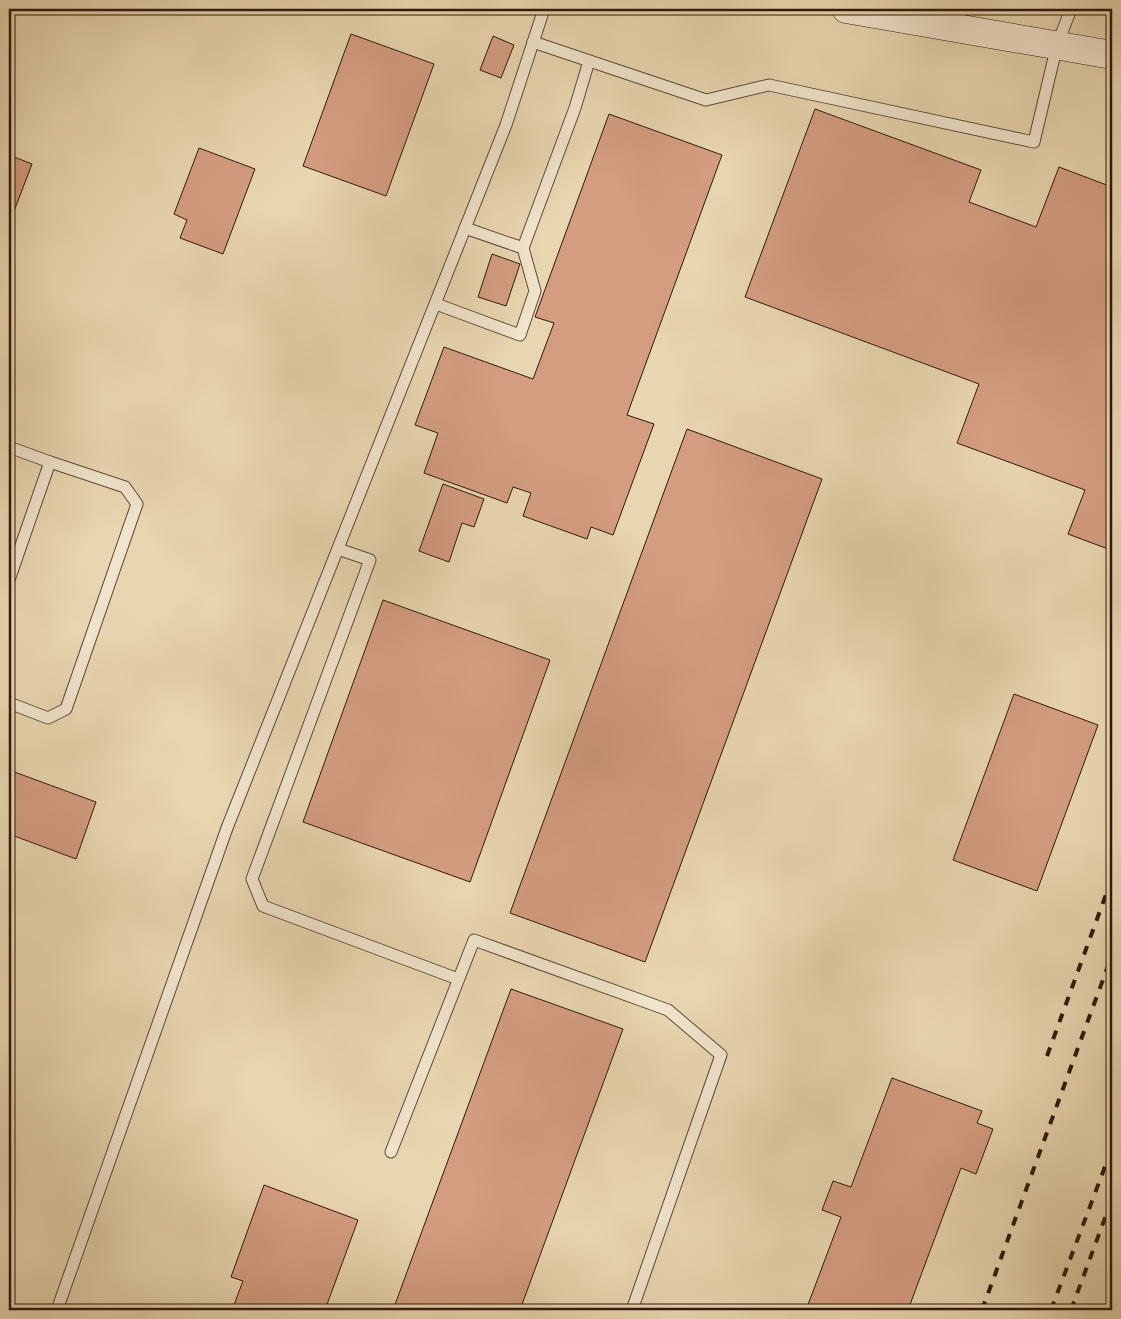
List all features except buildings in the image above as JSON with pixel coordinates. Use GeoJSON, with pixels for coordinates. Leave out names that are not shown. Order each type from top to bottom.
{"type":"FeatureCollection","features":[{"type":"Feature","properties":{"kind":"main road"},"geometry":{"type":"LineString","coordinates":[[846,9],[1112,55]]}},
{"type":"Feature","properties":{"kind":"lane"},"geometry":{"type":"LineString","coordinates":[[57,1310],[227,828],[506,125],[544,9]]}},
{"type":"Feature","properties":{"kind":"lane"},"geometry":{"type":"LineString","coordinates":[[533,42],[706,100],[769,84],[1034,142],[1057,45],[1071,9]]}},
{"type":"Feature","properties":{"kind":"lane"},"geometry":{"type":"LineString","coordinates":[[436,304],[520,335],[535,291],[523,248],[575,108],[589,61]]}},
{"type":"Feature","properties":{"kind":"lane"},"geometry":{"type":"LineString","coordinates":[[466,228],[523,248]]}},
{"type":"Feature","properties":{"kind":"lane"},"geometry":{"type":"LineString","coordinates":[[9,447],[125,487],[137,504],[66,709],[48,718],[9,703]]}},
{"type":"Feature","properties":{"kind":"lane"},"geometry":{"type":"LineString","coordinates":[[9,580],[50,462]]}},
{"type":"Feature","properties":{"kind":"lane"},"geometry":{"type":"LineString","coordinates":[[338,549],[370,560],[252,879],[263,906],[458,979]]}},
{"type":"Feature","properties":{"kind":"lane"},"geometry":{"type":"LineString","coordinates":[[391,1152],[474,940],[668,1010],[721,1055],[632,1310]]}},
{"type":"Feature","properties":{"kind":"railway"},"geometry":{"type":"LineString","coordinates":[[1047,1056],[1112,878]]}},
{"type":"Feature","properties":{"kind":"railway"},"geometry":{"type":"LineString","coordinates":[[982,1310],[1112,955]]}},
{"type":"Feature","properties":{"kind":"railway"},"geometry":{"type":"LineString","coordinates":[[1051,1310],[1112,1148]]}},
{"type":"Feature","properties":{"kind":"railway"},"geometry":{"type":"LineString","coordinates":[[1071,1310],[1112,1199]]}}]}
